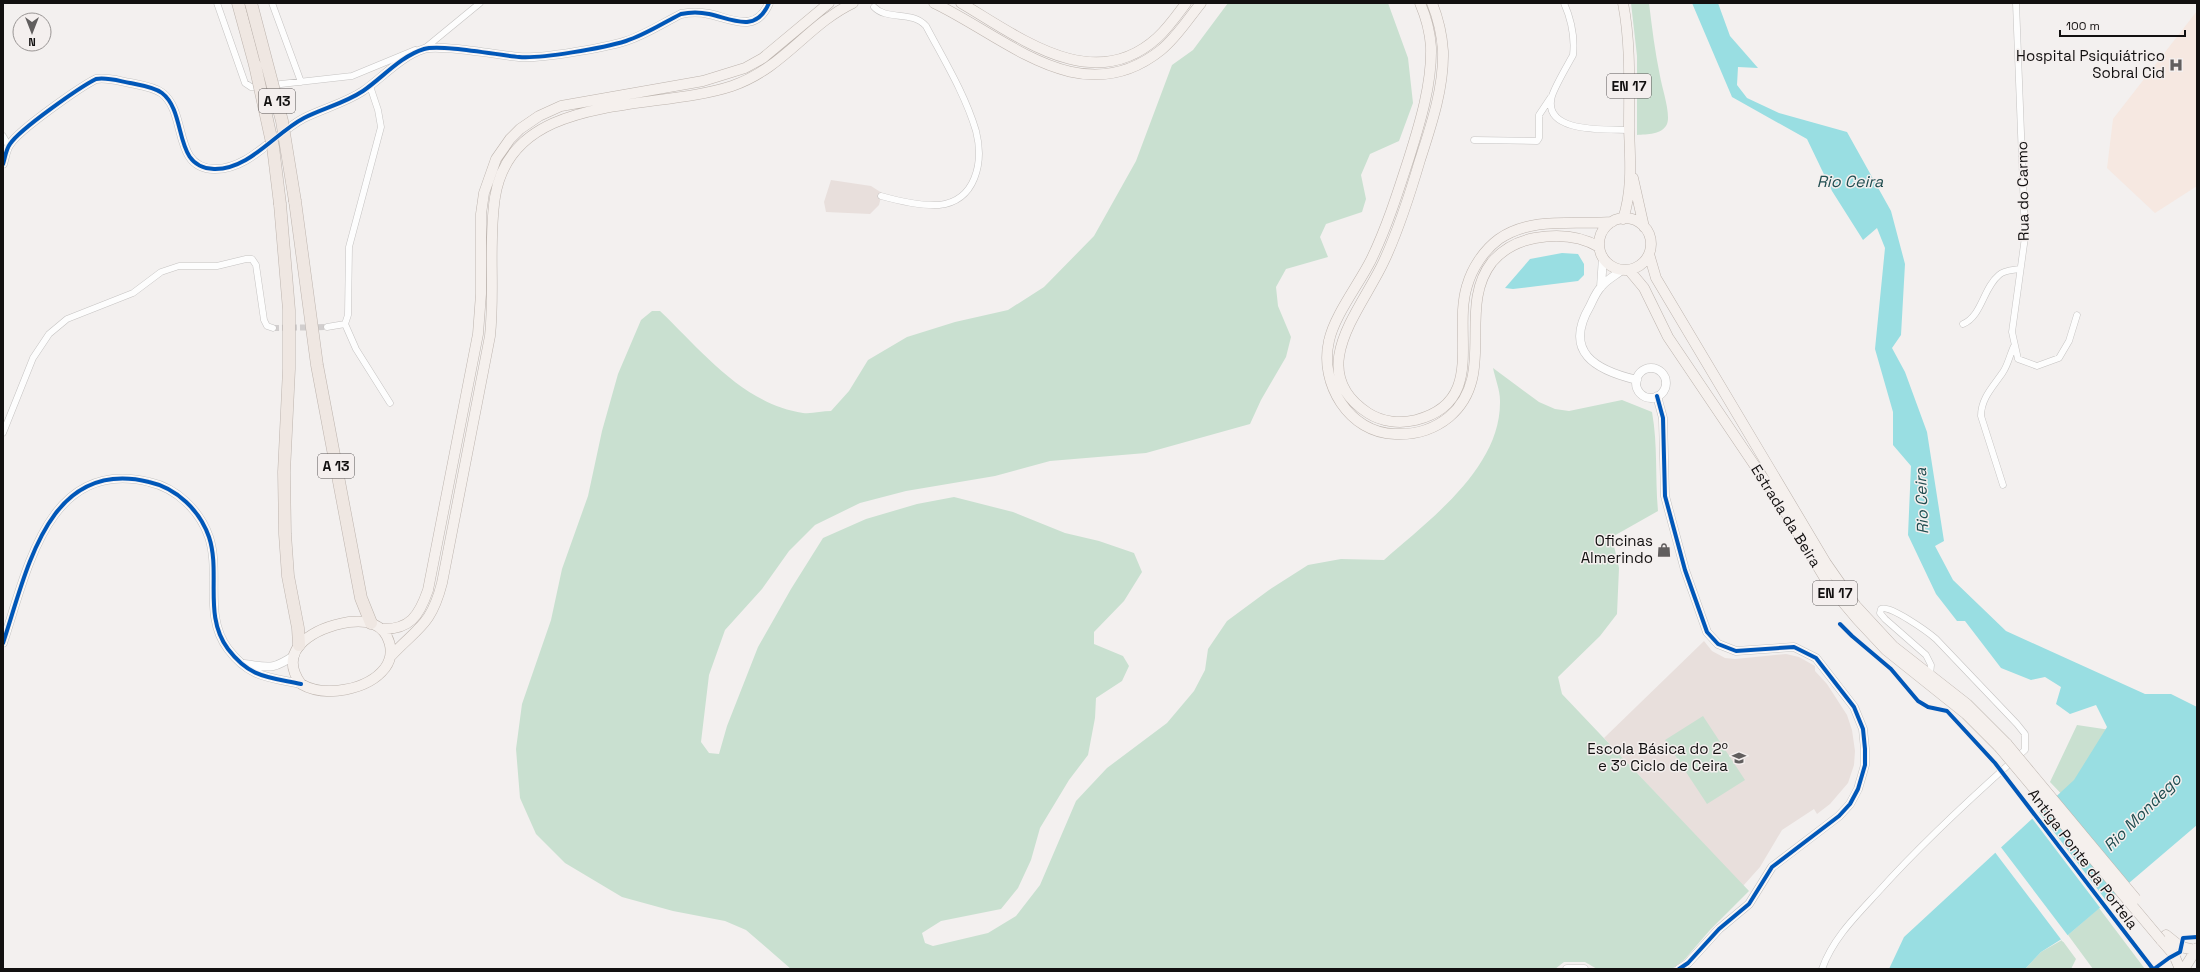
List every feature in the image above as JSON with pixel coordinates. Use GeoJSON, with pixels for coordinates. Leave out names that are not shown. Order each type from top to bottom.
{"type":"FeatureCollection","features":[{"type":"Feature","properties":{"kind":"highway","name":"A 13"},"geometry":{"type":"LineString","coordinates":[[238,3],[264,101],[273,148],[280,204],[288,310],[289,376],[284,472],[285,534],[288,576],[298,628],[297,650]]}},
{"type":"Feature","properties":{"kind":"highway","name":"A 13"},"geometry":{"type":"LineString","coordinates":[[251,3],[282,121],[295,201],[317,365],[361,598],[376,626]]}},
{"type":"Feature","properties":{"kind":"main road"},"geometry":{"type":"LineString","coordinates":[[829,3],[763,58],[746,68],[703,81],[561,106],[529,122],[515,134],[503,148],[491,169],[484,193],[481,214],[481,294],[478,334],[428,590],[420,610],[408,624],[394,629],[354,622],[337,624],[316,632],[297,650],[294,673],[301,684],[315,690],[334,691],[352,687],[371,679],[384,669],[390,657],[426,623],[435,607],[442,583],[490,336],[492,295],[492,219],[495,195],[501,176],[510,158],[532,135],[564,118],[706,93],[749,79],[773,65],[829,18],[853,3]]}},
{"type":"Feature","properties":{"kind":"main road"},"geometry":{"type":"LineString","coordinates":[[934,3],[1042,63],[1066,72],[1087,74],[1120,71],[1152,56],[1176,35],[1201,3]]}},
{"type":"Feature","properties":{"kind":"main road"},"geometry":{"type":"LineString","coordinates":[[961,3],[1047,52],[1072,60],[1094,62],[1128,56],[1148,45],[1162,32],[1186,3]]}},
{"type":"Feature","properties":{"kind":"main road"},"geometry":{"type":"LineString","coordinates":[[1420,3],[1428,26],[1430,46],[1430,71],[1424,101],[1399,191],[1377,247],[1329,340],[1326,358],[1328,377],[1340,402],[1362,423],[1381,432],[1393,434],[1416,433],[1436,426],[1453,414],[1471,387],[1476,362],[1476,298],[1481,279],[1496,257],[1516,243],[1548,236],[1576,237],[1599,247]]}},
{"type":"Feature","properties":{"kind":"main road"},"geometry":{"type":"LineString","coordinates":[[1432,3],[1439,26],[1443,52],[1440,84],[1431,124],[1404,211],[1386,256],[1349,324],[1340,346],[1340,374],[1354,402],[1372,416],[1392,422],[1413,421],[1424,418],[1439,409],[1451,398],[1461,378],[1464,363],[1465,294],[1470,276],[1485,252],[1499,239],[1524,228],[1549,224],[1612,222],[1623,219],[1634,220],[1644,227],[1650,240],[1649,254],[1644,261],[1626,270],[1608,264],[1599,247],[1602,233],[1612,222]]}},
{"type":"Feature","properties":{"kind":"main road","name":"EN 17"},"geometry":{"type":"LineString","coordinates":[[1623,3],[1626,21],[1629,72],[1630,169],[1628,200],[1623,219]]}},
{"type":"Feature","properties":{"kind":"main road","name":"EN 17"},"geometry":{"type":"LineString","coordinates":[[1630,169],[1644,227]]}},
{"type":"Feature","properties":{"kind":"main road","name":"Estrada da Beira"},"geometry":{"type":"LineString","coordinates":[[1649,254],[1653,271],[1661,287],[1826,563],[1846,593],[1893,646],[1967,704],[2164,938],[2180,969]]}},
{"type":"Feature","properties":{"kind":"main road","name":"Estrada da Beira"},"geometry":{"type":"LineString","coordinates":[[1626,270],[1648,296],[1668,337],[1778,500],[1823,576],[1848,609],[1886,650],[2003,745]]}},
{"type":"Feature","properties":{"kind":"main road"},"geometry":{"type":"LineString","coordinates":[[376,626],[390,643],[390,657]]}},
{"type":"Feature","properties":{"kind":"main road","name":"Estrada da Beira"},"geometry":{"type":"LineString","coordinates":[[2164,938],[2181,947],[2196,949]]}},
{"type":"Feature","properties":{"kind":"main road"},"geometry":{"type":"LineString","coordinates":[[2184,969],[2196,949]]}},
{"type":"Feature","properties":{"kind":"street"},"geometry":{"type":"LineString","coordinates":[[217,3],[243,78],[248,86],[256,87],[352,76],[406,52],[425,48],[444,48],[517,57],[538,56],[627,41],[688,12],[709,14],[733,22],[749,22],[761,15],[769,3]]}},
{"type":"Feature","properties":{"kind":"street"},"geometry":{"type":"LineString","coordinates":[[272,3],[301,82]]}},
{"type":"Feature","properties":{"kind":"street"},"geometry":{"type":"LineString","coordinates":[[3,164],[8,145],[22,132],[90,82],[101,78],[143,86],[162,93],[170,102],[174,111],[185,151],[191,160],[203,167],[222,168],[248,158],[305,118],[347,100],[370,86],[400,62],[425,48],[480,3]]}},
{"type":"Feature","properties":{"kind":"street"},"geometry":{"type":"LineString","coordinates":[[1474,140],[1536,141],[1539,138],[1539,114],[1552,95],[1573,55],[1574,48],[1571,23],[1564,3]]}},
{"type":"Feature","properties":{"kind":"street","name":"Rua do Carmo"},"geometry":{"type":"LineString","coordinates":[[2016,3],[2025,237],[2012,332],[2018,359],[2037,366],[2060,358],[2070,341],[2077,315]]}},
{"type":"Feature","properties":{"kind":"street"},"geometry":{"type":"LineString","coordinates":[[874,7],[884,13],[916,19],[926,26],[964,99],[976,131],[979,151],[977,171],[972,184],[967,192],[950,202],[930,205],[881,196]]}},
{"type":"Feature","properties":{"kind":"street"},"geometry":{"type":"LineString","coordinates":[[370,86],[378,110],[381,127],[349,247],[350,300],[345,324],[356,349],[390,403]]}},
{"type":"Feature","properties":{"kind":"street"},"geometry":{"type":"LineString","coordinates":[[1552,95],[1551,111],[1554,117],[1561,122],[1586,127],[1629,130]]}},
{"type":"Feature","properties":{"kind":"street"},"geometry":{"type":"LineString","coordinates":[[3,136],[8,145]]}},
{"type":"Feature","properties":{"kind":"street"},"geometry":{"type":"LineString","coordinates":[[1603,257],[1601,286],[1582,322],[1579,336],[1582,349],[1590,360],[1598,366],[1617,375],[1637,380]]}},
{"type":"Feature","properties":{"kind":"street"},"geometry":{"type":"LineString","coordinates":[[3,433],[34,358],[49,334],[67,319],[133,293],[162,272],[179,266],[217,266],[252,259],[256,265],[264,320],[267,326],[273,328]]}},
{"type":"Feature","properties":{"kind":"street"},"geometry":{"type":"LineString","coordinates":[[1963,324],[1970,321],[1994,281],[2000,274],[2020,269]]}},
{"type":"Feature","properties":{"kind":"street"},"geometry":{"type":"LineString","coordinates":[[1601,286],[1626,270]]}},
{"type":"Feature","properties":{"kind":"street"},"geometry":{"type":"LineString","coordinates":[[327,327],[345,324]]}},
{"type":"Feature","properties":{"kind":"street"},"geometry":{"type":"LineString","coordinates":[[2002,485],[1981,416],[1981,407],[1993,384],[2004,371],[2014,346]]}},
{"type":"Feature","properties":{"kind":"street"},"geometry":{"type":"LineString","coordinates":[[1647,368],[1659,370],[1665,377],[1666,385],[1657,396],[1647,397],[1643,395],[1637,387],[1637,380],[1640,373],[1647,368]]}},
{"type":"Feature","properties":{"kind":"street"},"geometry":{"type":"LineString","coordinates":[[1657,396],[1663,418],[1665,496],[1686,570],[1707,632],[1711,638],[1726,649],[1736,651],[1794,647],[1816,658],[1854,707],[1863,729],[1865,748],[1865,765],[1858,789],[1850,804],[1839,816],[1772,867],[1748,904],[1719,929],[1688,963],[1679,969]]}},
{"type":"Feature","properties":{"kind":"street"},"geometry":{"type":"LineString","coordinates":[[3,644],[38,541],[56,511],[77,492],[98,482],[116,478],[134,479],[151,482],[168,489],[186,502],[203,524],[209,538],[213,561],[215,614],[218,628],[228,649],[257,675],[301,684]]}},
{"type":"Feature","properties":{"kind":"street"},"geometry":{"type":"LineString","coordinates":[[1822,969],[1843,930],[1896,871],[2025,750],[2025,734],[2017,724],[1936,639],[1926,631],[1888,608],[1881,609],[1880,613],[1885,619],[1926,655],[1932,666],[1930,675]]}},
{"type":"Feature","properties":{"kind":"street"},"geometry":{"type":"LineString","coordinates":[[243,664],[258,667],[272,667],[297,650]]}},
{"type":"Feature","properties":{"kind":"street"},"geometry":{"type":"LineString","coordinates":[[1567,969],[1584,969]]}},
{"type":"Feature","properties":{"kind":"shaded area","name":"Hospital Psiquiátrico Sobral Cid"},"geometry":{"type":"Polygon","coordinates":[[[2197,11],[2197,186],[2155,213],[2107,168],[2113,119],[2197,11]]]}},
{"type":"Feature","properties":{"kind":"shaded area"},"geometry":{"type":"Polygon","coordinates":[[[831,180],[871,186],[882,193],[879,205],[870,214],[826,212],[824,202],[831,180]]]}},
{"type":"Feature","properties":{"kind":"shaded area","name":"Escola Básica do 2º e 3º Ciclo de Ceira"},"geometry":{"type":"Polygon","coordinates":[[[1704,641],[1712,651],[1725,658],[1735,659],[1786,654],[1799,657],[1815,666],[1815,671],[1827,684],[1847,715],[1852,730],[1855,751],[1854,765],[1848,783],[1830,804],[1817,814],[1814,809],[1782,830],[1760,867],[1743,886],[1604,738],[1704,641]]]}},
{"type":"Feature","properties":{"kind":"green space"},"geometry":{"type":"Polygon","coordinates":[[[1228,3],[1388,3],[1408,58],[1413,103],[1399,141],[1370,154],[1361,175],[1366,199],[1362,212],[1326,224],[1320,237],[1328,257],[1286,269],[1276,287],[1278,306],[1291,337],[1286,357],[1261,400],[1250,424],[1146,453],[1050,461],[995,476],[906,491],[860,503],[815,525],[789,551],[762,589],[725,630],[709,675],[701,742],[709,753],[719,754],[727,726],[758,647],[791,589],[823,538],[866,519],[917,504],[954,497],[1013,512],[1065,533],[1099,541],[1134,553],[1142,572],[1124,601],[1094,632],[1094,644],[1123,656],[1129,666],[1122,681],[1096,698],[1095,718],[1088,755],[1069,780],[1040,828],[1031,860],[1018,888],[1001,909],[941,921],[922,933],[925,943],[933,946],[988,933],[1016,916],[1040,885],[1076,801],[1107,768],[1167,723],[1194,691],[1205,670],[1208,649],[1227,621],[1269,590],[1308,565],[1341,559],[1384,560],[1441,510],[1459,491],[1476,470],[1489,448],[1497,425],[1500,397],[1493,368],[1539,402],[1555,409],[1569,411],[1622,400],[1652,412],[1655,437],[1658,511],[1612,537],[1619,568],[1617,614],[1600,636],[1558,677],[1562,694],[1749,891],[1710,930],[1685,959],[1672,969],[1597,969],[1585,962],[1564,962],[1555,969],[791,969],[746,930],[725,921],[673,911],[622,897],[565,863],[536,834],[520,798],[516,749],[522,704],[551,620],[562,569],[588,496],[602,431],[618,374],[641,320],[652,311],[660,311],[725,374],[761,399],[781,408],[803,413],[831,411],[849,391],[868,360],[907,337],[955,322],[1008,310],[1044,287],[1094,236],[1136,161],[1172,65],[1193,50],[1228,3]]]}},
{"type":"Feature","properties":{"kind":"green space"},"geometry":{"type":"Polygon","coordinates":[[[1631,3],[1649,3],[1652,31],[1668,114],[1668,120],[1665,128],[1650,134],[1637,135],[1637,56],[1631,3]]]}},
{"type":"Feature","properties":{"kind":"green space"},"geometry":{"type":"Polygon","coordinates":[[[1703,716],[1745,780],[1707,804],[1665,740],[1703,716]]]}},
{"type":"Feature","properties":{"kind":"green space"},"geometry":{"type":"Polygon","coordinates":[[[2077,725],[2117,731],[2093,827],[2050,782],[2077,725]]]}},
{"type":"Feature","properties":{"kind":"green space"},"geometry":{"type":"Polygon","coordinates":[[[2099,908],[2145,969],[2093,969],[2068,935],[2099,908]]]}},
{"type":"Feature","properties":{"kind":"green space"},"geometry":{"type":"Polygon","coordinates":[[[2062,940],[2076,959],[2071,969],[2025,969],[2041,952],[2062,940]]]}},
{"type":"Feature","properties":{"kind":"water"},"geometry":{"type":"Polygon","coordinates":[[[1692,3],[1718,3],[1730,36],[1758,68],[1738,67],[1737,85],[1747,98],[1779,113],[1847,132],[1891,211],[1905,264],[1901,335],[1892,348],[1905,372],[1927,432],[1944,541],[1935,546],[1953,580],[2006,631],[2145,694],[2171,694],[2197,707],[2197,825],[2068,935],[2041,952],[2025,969],[1889,969],[1904,937],[2074,780],[2107,727],[2096,705],[2070,714],[2056,704],[2061,687],[2045,677],[2031,680],[2001,668],[1965,621],[1957,621],[1936,594],[1908,535],[1911,466],[1893,445],[1893,412],[1875,349],[1885,248],[1877,228],[1863,240],[1832,191],[1807,139],[1732,97],[1692,3]]]}},
{"type":"Feature","properties":{"kind":"water"},"geometry":{"type":"Polygon","coordinates":[[[1562,253],[1578,254],[1584,264],[1584,275],[1578,281],[1513,289],[1505,288],[1530,259],[1562,253]]]}},
{"type":"Feature","properties":{"kind":"pier"},"geometry":{"type":"Polygon","coordinates":[[[2038,811],[2108,903],[2101,909],[2031,817],[2038,811]]]}},
{"type":"Feature","properties":{"kind":"pier"},"geometry":{"type":"Polygon","coordinates":[[[2000,846],[2069,937],[2063,942],[1994,851],[2000,846]]]}},
{"type":"Feature","properties":{"kind":"tunnel"},"geometry":{"type":"LineString","coordinates":[[273,328],[327,327]]}},
{"type":"Feature","properties":{"kind":"cycle path"},"geometry":{"type":"LineString","coordinates":[[3,164],[8,148],[16,137],[77,90],[96,79],[109,79],[142,85],[162,93],[170,102],[175,113],[186,150],[192,160],[201,166],[214,169],[227,168],[239,164],[261,150],[283,132],[304,118],[342,102],[363,91],[407,57],[424,49],[456,49],[519,57],[556,55],[588,50],[626,41],[640,36],[684,13],[702,13],[735,21],[750,21],[764,13],[769,3]]}},
{"type":"Feature","properties":{"kind":"cycle path"},"geometry":{"type":"LineString","coordinates":[[1657,396],[1663,418],[1665,496],[1685,570],[1707,632],[1718,644],[1736,651],[1794,647],[1816,658],[1854,707],[1863,729],[1865,749],[1865,765],[1858,789],[1850,804],[1839,816],[1772,867],[1749,904],[1719,929],[1688,963],[1679,969]]}},
{"type":"Feature","properties":{"kind":"cycle path"},"geometry":{"type":"LineString","coordinates":[[3,643],[33,554],[47,526],[64,503],[87,487],[114,479],[149,482],[169,489],[178,495],[200,518],[205,527],[209,537],[214,565],[214,609],[216,623],[220,636],[228,649],[244,666],[260,675],[301,684]]}},
{"type":"Feature","properties":{"kind":"cycle path","name":"Antiga Ponte da Portela"},"geometry":{"type":"LineString","coordinates":[[1840,624],[1891,669],[1918,701],[1928,707],[1947,711],[1995,763],[2153,969]]}},
{"type":"Feature","properties":{"kind":"cycle path"},"geometry":{"type":"LineString","coordinates":[[2154,969],[2180,952],[2183,938],[2197,937]]}},
{"type":"Feature","properties":{"kind":"place","name":"Hospital Psiquiátrico Sobral Cid"},"geometry":{"type":"Point","coordinates":[2176,65]}},
{"type":"Feature","properties":{"kind":"place","name":"Oficinas Almerindo"},"geometry":{"type":"Point","coordinates":[1664,550]}},
{"type":"Feature","properties":{"kind":"place","name":"Escola Básica do 2º e 3º Ciclo de Ceira"},"geometry":{"type":"Point","coordinates":[1739,758]}},
{"type":"Feature","properties":{"kind":"water label","name":"Rio Ceira"},"geometry":{"type":"Point","coordinates":[1850,181]}},
{"type":"Feature","properties":{"kind":"water label","name":"Rio Ceira"},"geometry":{"type":"Point","coordinates":[1921,501]}},
{"type":"Feature","properties":{"kind":"water label","name":"Rio Mondego"},"geometry":{"type":"Point","coordinates":[2142,812]}}]}
